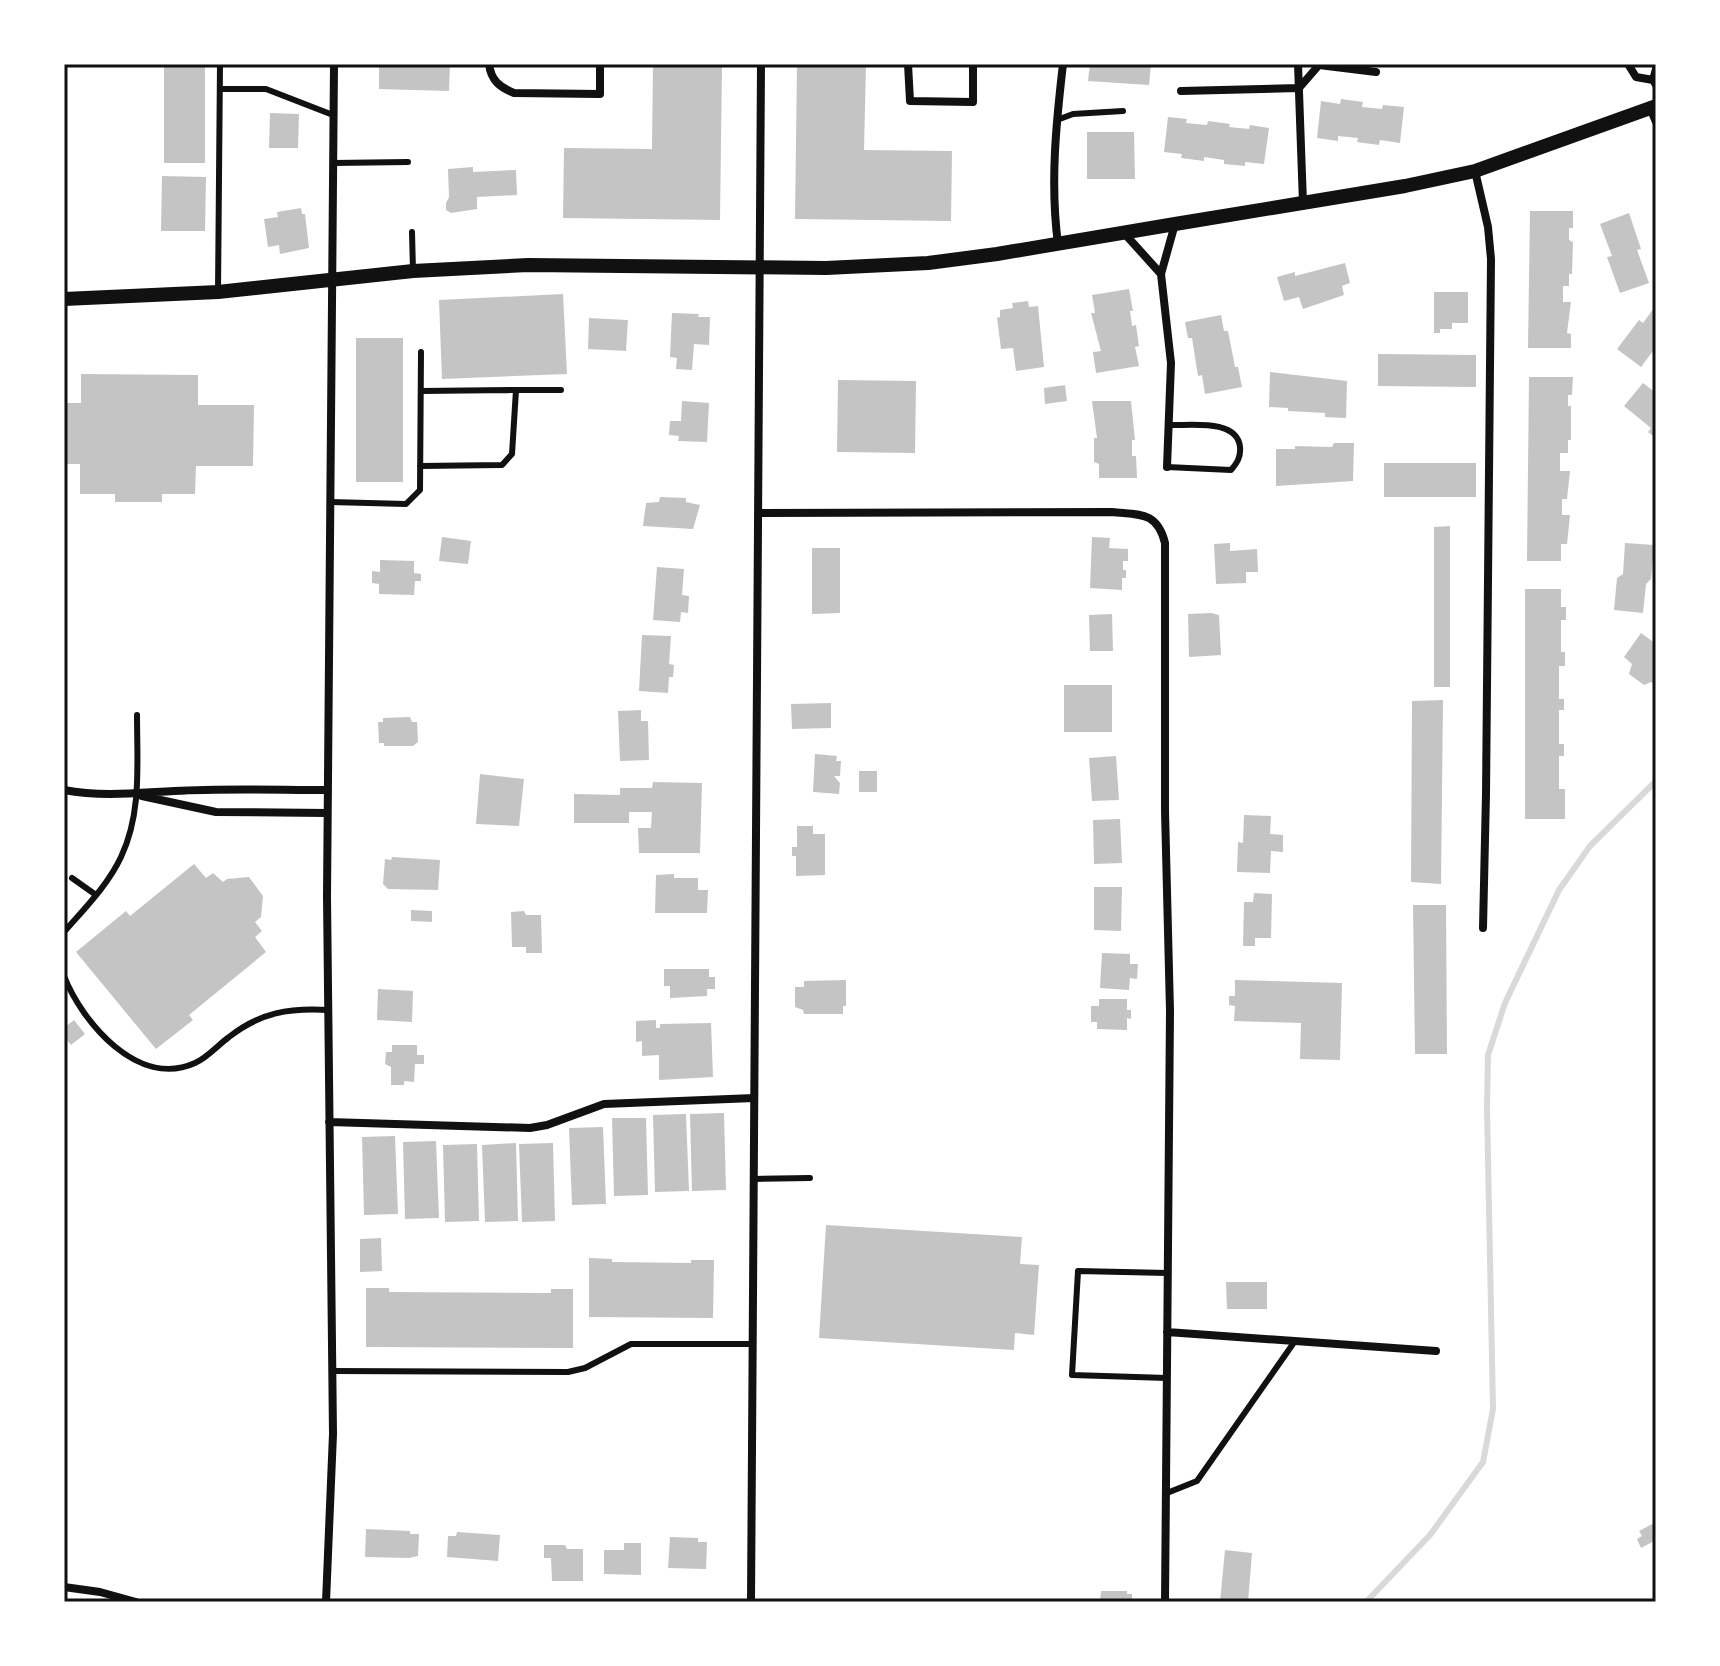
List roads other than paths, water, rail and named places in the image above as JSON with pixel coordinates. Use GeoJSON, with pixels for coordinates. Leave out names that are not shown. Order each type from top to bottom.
{"type":"FeatureCollection","features":[{"type":"Feature","properties":{"kind":"street"},"geometry":{"type":"LineString","coordinates":[[326,1602],[333,1434],[327,813],[334,64]]}},
{"type":"Feature","properties":{"kind":"street"},"geometry":{"type":"LineString","coordinates":[[489,64],[494,80],[514,93],[600,94],[600,64]]}},
{"type":"Feature","properties":{"kind":"street"},"geometry":{"type":"LineString","coordinates":[[751,1602],[761,64]]}},
{"type":"Feature","properties":{"kind":"street"},"geometry":{"type":"LineString","coordinates":[[908,64],[910,101],[973,102],[973,64]]}},
{"type":"Feature","properties":{"kind":"street"},"geometry":{"type":"LineString","coordinates":[[1058,244],[1053,208],[1063,64]]}},
{"type":"Feature","properties":{"kind":"street"},"geometry":{"type":"LineString","coordinates":[[1298,64],[1303,203]]}},
{"type":"Feature","properties":{"kind":"street"},"geometry":{"type":"LineString","coordinates":[[1628,64],[1636,77],[1654,82],[1656,66]]}},
{"type":"Feature","properties":{"kind":"street"},"geometry":{"type":"LineString","coordinates":[[1181,91],[1299,88],[1319,65],[1376,72]]}},
{"type":"Feature","properties":{"kind":"street"},"geometry":{"type":"LineString","coordinates":[[64,299],[218,292],[413,271],[573,264],[826,268],[928,263],[1303,203],[1475,171],[1654,112]]}},
{"type":"Feature","properties":{"kind":"street"},"geometry":{"type":"LineString","coordinates":[[1475,171],[1488,227],[1491,259],[1483,928]]}},
{"type":"Feature","properties":{"kind":"street"},"geometry":{"type":"LineString","coordinates":[[1167,467],[1171,363],[1161,274],[1175,224]]}},
{"type":"Feature","properties":{"kind":"street"},"geometry":{"type":"LineString","coordinates":[[1124,233],[1161,274]]}},
{"type":"Feature","properties":{"kind":"street"},"geometry":{"type":"LineString","coordinates":[[758,513],[1112,512],[1146,516],[1162,530],[1165,543],[1165,811],[1170,1011],[1165,1602]]}},
{"type":"Feature","properties":{"kind":"street"},"geometry":{"type":"LineString","coordinates":[[64,790],[84,794],[137,795],[172,791],[328,790]]}},
{"type":"Feature","properties":{"kind":"street"},"geometry":{"type":"LineString","coordinates":[[137,795],[216,812],[327,813]]}},
{"type":"Feature","properties":{"kind":"street"},"geometry":{"type":"LineString","coordinates":[[329,1122],[530,1128],[604,1104],[754,1098]]}},
{"type":"Feature","properties":{"kind":"street"},"geometry":{"type":"LineString","coordinates":[[1167,1332],[1436,1351]]}},
{"type":"Feature","properties":{"kind":"street"},"geometry":{"type":"LineString","coordinates":[[64,1587],[100,1592],[136,1602]]}},
{"type":"Feature","properties":{"kind":"lane"},"geometry":{"type":"LineString","coordinates":[[218,292],[220,64]]}},
{"type":"Feature","properties":{"kind":"lane"},"geometry":{"type":"LineString","coordinates":[[220,89],[266,89],[333,115]]}},
{"type":"Feature","properties":{"kind":"lane"},"geometry":{"type":"LineString","coordinates":[[1057,120],[1073,114],[1123,111]]}},
{"type":"Feature","properties":{"kind":"lane"},"geometry":{"type":"LineString","coordinates":[[333,163],[408,162]]}},
{"type":"Feature","properties":{"kind":"lane"},"geometry":{"type":"LineString","coordinates":[[412,232],[413,271]]}},
{"type":"Feature","properties":{"kind":"lane"},"geometry":{"type":"LineString","coordinates":[[330,502],[406,504],[420,490],[421,352]]}},
{"type":"Feature","properties":{"kind":"lane"},"geometry":{"type":"LineString","coordinates":[[420,466],[502,465],[512,454],[516,390]]}},
{"type":"Feature","properties":{"kind":"lane"},"geometry":{"type":"LineString","coordinates":[[421,391],[561,390]]}},
{"type":"Feature","properties":{"kind":"lane"},"geometry":{"type":"LineString","coordinates":[[1167,467],[1231,470],[1241,450],[1233,432],[1221,427],[1168,425]]}},
{"type":"Feature","properties":{"kind":"lane"},"geometry":{"type":"LineString","coordinates":[[64,932],[96,895],[120,859],[133,827],[137,795],[137,715]]}},
{"type":"Feature","properties":{"kind":"lane"},"geometry":{"type":"LineString","coordinates":[[72,878],[96,895]]}},
{"type":"Feature","properties":{"kind":"lane"},"geometry":{"type":"LineString","coordinates":[[64,976],[71,993],[111,1043],[140,1063],[167,1069],[195,1063],[232,1034],[267,1014],[304,1009],[328,1010]]}},
{"type":"Feature","properties":{"kind":"lane"},"geometry":{"type":"LineString","coordinates":[[754,1179],[810,1178]]}},
{"type":"Feature","properties":{"kind":"lane"},"geometry":{"type":"LineString","coordinates":[[1167,1378],[1072,1375],[1078,1271],[1168,1273]]}},
{"type":"Feature","properties":{"kind":"lane"},"geometry":{"type":"LineString","coordinates":[[1167,1493],[1197,1481],[1295,1341]]}},
{"type":"Feature","properties":{"kind":"lane"},"geometry":{"type":"LineString","coordinates":[[332,1371],[568,1372],[585,1368],[631,1344],[752,1344]]}},
{"type":"Feature","properties":{"kind":"waterway"},"geometry":{"type":"LineString","coordinates":[[1366,1602],[1430,1535],[1483,1462],[1493,1409],[1488,1055],[1505,1003],[1559,890],[1590,846],[1656,781]]}}]}
